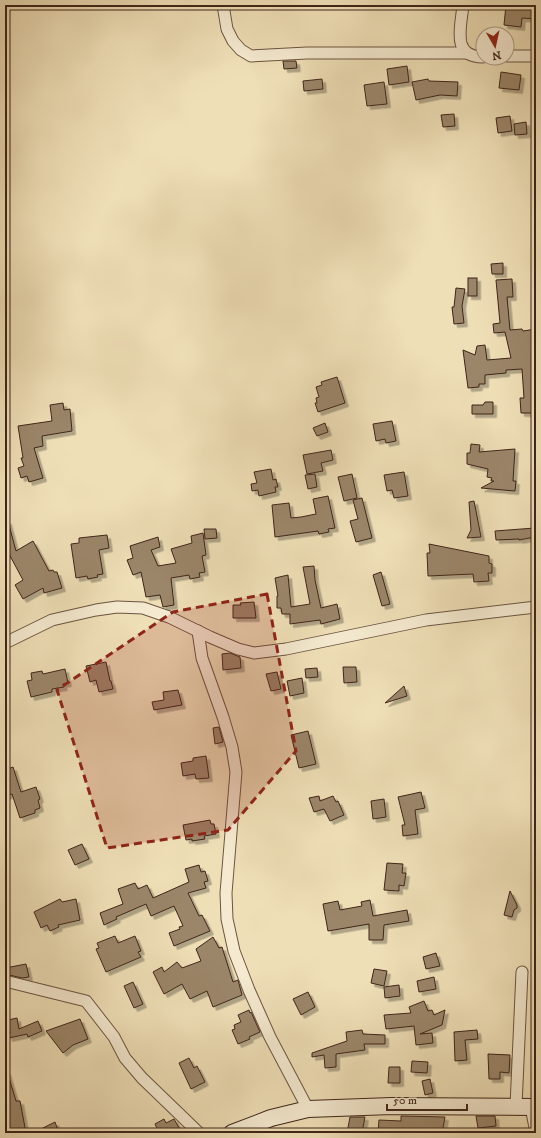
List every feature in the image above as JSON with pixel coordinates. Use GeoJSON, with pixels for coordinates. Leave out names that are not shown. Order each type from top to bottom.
{"type":"FeatureCollection","features":[{"type":"Feature","properties":{"kind":"street"},"geometry":{"type":"LineString","coordinates":[[223,5],[227,30],[233,41],[241,50],[251,56],[307,53],[466,53]]}},
{"type":"Feature","properties":{"kind":"street"},"geometry":{"type":"LineString","coordinates":[[464,5],[460,40],[461,48],[466,53],[475,57]]}},
{"type":"Feature","properties":{"kind":"street"},"geometry":{"type":"LineString","coordinates":[[515,56],[536,56]]}},
{"type":"Feature","properties":{"kind":"street"},"geometry":{"type":"LineString","coordinates":[[5,643],[52,620],[117,607],[143,608],[169,617],[238,649],[254,653],[304,645],[426,620],[536,607]]}},
{"type":"Feature","properties":{"kind":"street"},"geometry":{"type":"LineString","coordinates":[[198,631],[202,658],[232,747],[236,772],[226,893],[227,919],[234,951],[249,990],[270,1037],[308,1109]]}},
{"type":"Feature","properties":{"kind":"street"},"geometry":{"type":"LineString","coordinates":[[522,972],[528,1106],[536,1133]]}},
{"type":"Feature","properties":{"kind":"street"},"geometry":{"type":"LineString","coordinates":[[5,981],[86,1001],[114,1037],[125,1058],[142,1078],[199,1133]]}},
{"type":"Feature","properties":{"kind":"street"},"geometry":{"type":"LineString","coordinates":[[232,1133],[271,1118],[308,1109],[392,1106],[528,1106]]}},
{"type":"Feature","properties":{"kind":"highlighted area"},"geometry":{"type":"Polygon","coordinates":[[[267,594],[296,751],[228,830],[107,848],[57,690],[173,612],[267,594]]]}},
{"type":"Feature","properties":{"kind":"building"},"geometry":{"type":"Polygon","coordinates":[[[506,5],[536,5],[536,19],[522,18],[521,27],[504,25],[506,5]]]}},
{"type":"Feature","properties":{"kind":"building"},"geometry":{"type":"Polygon","coordinates":[[[283,61],[296,61],[297,68],[284,69],[283,61]]]}},
{"type":"Feature","properties":{"kind":"building"},"geometry":{"type":"Polygon","coordinates":[[[407,66],[409,82],[389,85],[387,69],[407,66]]]}},
{"type":"Feature","properties":{"kind":"building"},"geometry":{"type":"Polygon","coordinates":[[[501,72],[521,75],[519,90],[499,88],[501,72]]]}},
{"type":"Feature","properties":{"kind":"building"},"geometry":{"type":"Polygon","coordinates":[[[322,79],[323,89],[304,91],[303,81],[322,79]]]}},
{"type":"Feature","properties":{"kind":"building"},"geometry":{"type":"Polygon","coordinates":[[[428,79],[429,81],[458,82],[457,96],[440,95],[416,100],[412,82],[428,79]]]}},
{"type":"Feature","properties":{"kind":"building"},"geometry":{"type":"Polygon","coordinates":[[[384,82],[387,104],[367,106],[364,85],[384,82]]]}},
{"type":"Feature","properties":{"kind":"building"},"geometry":{"type":"Polygon","coordinates":[[[454,114],[455,126],[443,127],[441,115],[454,114]]]}},
{"type":"Feature","properties":{"kind":"building"},"geometry":{"type":"Polygon","coordinates":[[[510,116],[512,131],[498,133],[496,118],[510,116]]]}},
{"type":"Feature","properties":{"kind":"building"},"geometry":{"type":"Polygon","coordinates":[[[526,122],[527,134],[515,135],[514,124],[526,122]]]}},
{"type":"Feature","properties":{"kind":"building"},"geometry":{"type":"Polygon","coordinates":[[[503,263],[503,274],[492,274],[491,264],[503,263]]]}},
{"type":"Feature","properties":{"kind":"building"},"geometry":{"type":"Polygon","coordinates":[[[468,278],[477,278],[477,296],[468,296],[468,278]]]}},
{"type":"Feature","properties":{"kind":"building"},"geometry":{"type":"Polygon","coordinates":[[[512,279],[513,297],[507,297],[510,330],[522,329],[523,331],[536,329],[536,413],[521,413],[520,398],[524,398],[522,369],[506,370],[506,373],[485,375],[485,384],[479,384],[479,387],[468,388],[463,350],[475,355],[477,346],[485,345],[487,360],[511,358],[505,332],[494,333],[493,324],[500,323],[496,280],[512,279]]]}},
{"type":"Feature","properties":{"kind":"building"},"geometry":{"type":"Polygon","coordinates":[[[456,288],[465,289],[462,306],[464,323],[454,324],[452,307],[454,307],[456,288]]]}},
{"type":"Feature","properties":{"kind":"building"},"geometry":{"type":"Polygon","coordinates":[[[337,377],[345,403],[318,412],[315,403],[317,403],[316,398],[319,397],[316,387],[322,385],[321,382],[337,377]]]}},
{"type":"Feature","properties":{"kind":"building"},"geometry":{"type":"Polygon","coordinates":[[[485,402],[493,402],[493,414],[472,414],[472,405],[483,405],[485,402]]]}},
{"type":"Feature","properties":{"kind":"building"},"geometry":{"type":"Polygon","coordinates":[[[63,403],[64,410],[70,409],[72,431],[42,436],[43,446],[34,448],[43,478],[29,482],[27,476],[21,478],[18,468],[24,466],[21,458],[23,458],[18,426],[52,421],[50,405],[63,403]]]}},
{"type":"Feature","properties":{"kind":"building"},"geometry":{"type":"Polygon","coordinates":[[[392,421],[396,441],[386,443],[385,439],[376,441],[373,424],[392,421]]]}},
{"type":"Feature","properties":{"kind":"building"},"geometry":{"type":"Polygon","coordinates":[[[325,423],[328,432],[317,436],[313,428],[325,423]]]}},
{"type":"Feature","properties":{"kind":"building"},"geometry":{"type":"Polygon","coordinates":[[[471,444],[480,445],[479,452],[515,449],[513,481],[516,481],[515,491],[481,488],[494,481],[491,481],[492,478],[487,477],[488,469],[467,464],[467,453],[470,453],[471,444]]]}},
{"type":"Feature","properties":{"kind":"building"},"geometry":{"type":"Polygon","coordinates":[[[331,450],[333,460],[321,463],[323,471],[307,474],[303,455],[331,450]]]}},
{"type":"Feature","properties":{"kind":"building"},"geometry":{"type":"Polygon","coordinates":[[[271,469],[273,480],[276,479],[278,487],[275,487],[276,492],[259,496],[258,490],[252,491],[251,484],[257,483],[254,472],[271,469]]]}},
{"type":"Feature","properties":{"kind":"building"},"geometry":{"type":"Polygon","coordinates":[[[404,472],[408,496],[394,498],[392,490],[387,491],[384,475],[404,472]]]}},
{"type":"Feature","properties":{"kind":"building"},"geometry":{"type":"Polygon","coordinates":[[[315,474],[317,487],[308,489],[305,475],[315,474]]]}},
{"type":"Feature","properties":{"kind":"building"},"geometry":{"type":"Polygon","coordinates":[[[352,474],[357,498],[344,501],[338,477],[352,474]]]}},
{"type":"Feature","properties":{"kind":"building"},"geometry":{"type":"Polygon","coordinates":[[[328,496],[335,528],[328,529],[329,532],[319,534],[318,531],[275,537],[272,505],[289,503],[291,518],[301,517],[316,514],[313,499],[328,496]]]}},
{"type":"Feature","properties":{"kind":"building"},"geometry":{"type":"Polygon","coordinates":[[[362,498],[372,538],[356,542],[350,521],[358,519],[353,500],[362,498]]]}},
{"type":"Feature","properties":{"kind":"building"},"geometry":{"type":"Polygon","coordinates":[[[474,501],[481,537],[467,538],[471,530],[469,502],[474,501]]]}},
{"type":"Feature","properties":{"kind":"building"},"geometry":{"type":"Polygon","coordinates":[[[5,521],[8,521],[16,551],[33,541],[49,571],[53,570],[54,572],[57,572],[62,588],[44,593],[43,588],[23,599],[15,585],[23,580],[9,554],[5,555],[5,521]]]}},
{"type":"Feature","properties":{"kind":"building"},"geometry":{"type":"Polygon","coordinates":[[[535,528],[535,537],[519,540],[496,540],[495,531],[535,528]]]}},
{"type":"Feature","properties":{"kind":"building"},"geometry":{"type":"Polygon","coordinates":[[[204,529],[216,529],[217,538],[205,539],[204,529]]]}},
{"type":"Feature","properties":{"kind":"building"},"geometry":{"type":"Polygon","coordinates":[[[203,533],[206,555],[202,556],[205,572],[199,573],[200,577],[190,579],[189,575],[171,578],[174,605],[163,607],[160,595],[146,597],[141,572],[133,575],[127,560],[133,558],[130,546],[158,537],[160,547],[151,550],[158,566],[176,563],[171,549],[192,543],[191,536],[203,533]]]}},
{"type":"Feature","properties":{"kind":"building"},"geometry":{"type":"Polygon","coordinates":[[[107,535],[109,548],[99,550],[103,574],[97,575],[98,577],[88,579],[87,576],[76,578],[71,544],[79,543],[79,538],[107,535]]]}},
{"type":"Feature","properties":{"kind":"building"},"geometry":{"type":"Polygon","coordinates":[[[429,544],[489,556],[489,563],[492,564],[492,573],[488,573],[489,581],[474,582],[473,574],[428,576],[427,553],[430,553],[429,544]]]}},
{"type":"Feature","properties":{"kind":"building"},"geometry":{"type":"Polygon","coordinates":[[[314,566],[315,580],[321,608],[337,604],[340,619],[321,624],[320,620],[290,624],[290,614],[282,614],[281,608],[277,608],[278,596],[275,578],[288,575],[291,607],[310,604],[303,567],[314,566]]]}},
{"type":"Feature","properties":{"kind":"building"},"geometry":{"type":"Polygon","coordinates":[[[381,572],[390,604],[382,606],[373,575],[381,572]]]}},
{"type":"Feature","properties":{"kind":"building"},"geometry":{"type":"Polygon","coordinates":[[[254,602],[256,618],[233,618],[233,605],[254,602]]]}},
{"type":"Feature","properties":{"kind":"building"},"geometry":{"type":"Polygon","coordinates":[[[230,653],[240,657],[241,668],[223,670],[222,654],[230,653]]]}},
{"type":"Feature","properties":{"kind":"building"},"geometry":{"type":"Polygon","coordinates":[[[106,662],[113,689],[99,692],[96,680],[90,682],[86,666],[106,662]]]}},
{"type":"Feature","properties":{"kind":"building"},"geometry":{"type":"Polygon","coordinates":[[[343,667],[356,667],[357,682],[344,683],[343,667]]]}},
{"type":"Feature","properties":{"kind":"building"},"geometry":{"type":"Polygon","coordinates":[[[317,668],[318,677],[306,678],[305,669],[317,668]]]}},
{"type":"Feature","properties":{"kind":"building"},"geometry":{"type":"Polygon","coordinates":[[[65,669],[68,683],[63,684],[64,687],[52,689],[52,692],[31,697],[27,681],[32,680],[31,673],[42,671],[43,674],[65,669]]]}},
{"type":"Feature","properties":{"kind":"building"},"geometry":{"type":"Polygon","coordinates":[[[277,672],[281,689],[271,691],[266,674],[277,672]]]}},
{"type":"Feature","properties":{"kind":"building"},"geometry":{"type":"Polygon","coordinates":[[[302,678],[304,693],[290,696],[287,681],[302,678]]]}},
{"type":"Feature","properties":{"kind":"building"},"geometry":{"type":"Polygon","coordinates":[[[404,686],[407,696],[385,703],[404,686]]]}},
{"type":"Feature","properties":{"kind":"building"},"geometry":{"type":"Polygon","coordinates":[[[178,690],[182,705],[154,710],[152,702],[164,700],[163,692],[178,690]]]}},
{"type":"Feature","properties":{"kind":"building"},"geometry":{"type":"Polygon","coordinates":[[[219,727],[223,742],[215,744],[213,728],[219,727]]]}},
{"type":"Feature","properties":{"kind":"building"},"geometry":{"type":"Polygon","coordinates":[[[308,731],[316,764],[299,768],[291,735],[308,731]]]}},
{"type":"Feature","properties":{"kind":"building"},"geometry":{"type":"Polygon","coordinates":[[[206,756],[209,778],[196,779],[195,774],[183,776],[181,763],[193,761],[193,758],[206,756]]]}},
{"type":"Feature","properties":{"kind":"building"},"geometry":{"type":"Polygon","coordinates":[[[13,767],[21,792],[36,787],[40,799],[38,800],[40,808],[35,810],[35,813],[20,818],[12,794],[5,796],[5,770],[13,767]]]}},
{"type":"Feature","properties":{"kind":"building"},"geometry":{"type":"Polygon","coordinates":[[[421,792],[425,808],[415,810],[418,834],[403,836],[402,825],[405,825],[398,797],[421,792]]]}},
{"type":"Feature","properties":{"kind":"building"},"geometry":{"type":"Polygon","coordinates":[[[319,796],[320,801],[333,796],[336,802],[338,801],[344,815],[330,821],[324,809],[314,812],[309,798],[319,796]]]}},
{"type":"Feature","properties":{"kind":"building"},"geometry":{"type":"Polygon","coordinates":[[[384,799],[386,817],[373,819],[371,801],[384,799]]]}},
{"type":"Feature","properties":{"kind":"building"},"geometry":{"type":"Polygon","coordinates":[[[210,820],[211,824],[214,824],[216,834],[204,836],[205,839],[192,841],[192,839],[186,840],[183,825],[210,820]]]}},
{"type":"Feature","properties":{"kind":"building"},"geometry":{"type":"Polygon","coordinates":[[[82,844],[89,859],[75,865],[68,850],[82,844]]]}},
{"type":"Feature","properties":{"kind":"building"},"geometry":{"type":"Polygon","coordinates":[[[387,863],[403,864],[402,873],[406,873],[404,886],[399,885],[399,891],[384,890],[387,863]]]}},
{"type":"Feature","properties":{"kind":"building"},"geometry":{"type":"Polygon","coordinates":[[[199,865],[201,872],[205,871],[208,881],[204,882],[206,888],[188,893],[199,916],[202,915],[210,931],[174,946],[169,933],[180,929],[179,927],[183,926],[174,906],[151,916],[146,904],[116,917],[117,919],[104,925],[100,913],[123,904],[118,889],[135,883],[138,889],[147,885],[153,898],[189,882],[185,869],[199,865]]]}},
{"type":"Feature","properties":{"kind":"building"},"geometry":{"type":"Polygon","coordinates":[[[510,891],[517,905],[512,917],[504,915],[510,891]]]}},
{"type":"Feature","properties":{"kind":"building"},"geometry":{"type":"Polygon","coordinates":[[[60,899],[62,902],[76,899],[80,920],[58,925],[59,927],[50,931],[47,925],[41,928],[34,912],[60,899]]]}},
{"type":"Feature","properties":{"kind":"building"},"geometry":{"type":"Polygon","coordinates":[[[370,900],[373,916],[407,910],[409,921],[384,925],[383,940],[369,940],[369,924],[328,931],[323,904],[338,901],[340,910],[362,906],[361,902],[370,900]]]}},
{"type":"Feature","properties":{"kind":"building"},"geometry":{"type":"Polygon","coordinates":[[[115,936],[118,943],[135,936],[141,951],[138,952],[141,957],[106,972],[96,949],[99,948],[97,943],[115,936]]]}},
{"type":"Feature","properties":{"kind":"building"},"geometry":{"type":"Polygon","coordinates":[[[213,937],[219,948],[222,947],[233,982],[238,980],[242,995],[213,1007],[207,991],[190,999],[182,984],[164,994],[153,972],[162,967],[164,972],[177,962],[182,968],[201,961],[196,949],[213,937]]]}},
{"type":"Feature","properties":{"kind":"building"},"geometry":{"type":"Polygon","coordinates":[[[436,953],[440,966],[426,969],[423,957],[436,953]]]}},
{"type":"Feature","properties":{"kind":"building"},"geometry":{"type":"Polygon","coordinates":[[[26,964],[29,977],[22,978],[5,974],[5,968],[26,964]]]}},
{"type":"Feature","properties":{"kind":"building"},"geometry":{"type":"Polygon","coordinates":[[[374,969],[387,971],[384,986],[371,983],[374,969]]]}},
{"type":"Feature","properties":{"kind":"building"},"geometry":{"type":"Polygon","coordinates":[[[434,977],[436,989],[419,992],[417,981],[434,977]]]}},
{"type":"Feature","properties":{"kind":"building"},"geometry":{"type":"Polygon","coordinates":[[[133,982],[143,1004],[134,1008],[124,986],[133,982]]]}},
{"type":"Feature","properties":{"kind":"building"},"geometry":{"type":"Polygon","coordinates":[[[399,985],[400,996],[385,998],[384,987],[399,985]]]}},
{"type":"Feature","properties":{"kind":"building"},"geometry":{"type":"Polygon","coordinates":[[[308,992],[315,1007],[301,1015],[293,999],[308,992]]]}},
{"type":"Feature","properties":{"kind":"building"},"geometry":{"type":"Polygon","coordinates":[[[424,1001],[428,1011],[432,1010],[434,1015],[445,1010],[442,1025],[420,1034],[432,1033],[433,1043],[416,1045],[414,1026],[386,1029],[384,1015],[411,1013],[409,1007],[424,1001]]]}},
{"type":"Feature","properties":{"kind":"building"},"geometry":{"type":"Polygon","coordinates":[[[249,1010],[260,1032],[249,1037],[250,1039],[238,1044],[232,1030],[235,1029],[234,1025],[241,1022],[238,1015],[249,1010]]]}},
{"type":"Feature","properties":{"kind":"building"},"geometry":{"type":"Polygon","coordinates":[[[17,1018],[19,1029],[38,1021],[42,1031],[28,1037],[27,1034],[9,1038],[8,1035],[10,1033],[8,1020],[17,1018]]]}},
{"type":"Feature","properties":{"kind":"building"},"geometry":{"type":"Polygon","coordinates":[[[80,1019],[88,1039],[73,1045],[63,1053],[46,1031],[80,1019]]]}},
{"type":"Feature","properties":{"kind":"building"},"geometry":{"type":"Polygon","coordinates":[[[362,1030],[363,1034],[385,1035],[385,1044],[364,1044],[365,1050],[336,1054],[336,1067],[325,1068],[324,1055],[312,1057],[312,1053],[347,1041],[346,1032],[362,1030]]]}},
{"type":"Feature","properties":{"kind":"building"},"geometry":{"type":"Polygon","coordinates":[[[477,1030],[478,1039],[465,1040],[467,1060],[455,1061],[454,1032],[477,1030]]]}},
{"type":"Feature","properties":{"kind":"building"},"geometry":{"type":"Polygon","coordinates":[[[488,1054],[510,1055],[509,1073],[500,1072],[500,1079],[489,1079],[488,1054]]]}},
{"type":"Feature","properties":{"kind":"building"},"geometry":{"type":"Polygon","coordinates":[[[189,1058],[194,1068],[197,1066],[205,1082],[191,1089],[179,1063],[189,1058]]]}},
{"type":"Feature","properties":{"kind":"building"},"geometry":{"type":"Polygon","coordinates":[[[412,1061],[428,1062],[427,1073],[411,1072],[412,1061]]]}},
{"type":"Feature","properties":{"kind":"building"},"geometry":{"type":"Polygon","coordinates":[[[389,1067],[400,1067],[400,1083],[388,1083],[389,1067]]]}},
{"type":"Feature","properties":{"kind":"building"},"geometry":{"type":"Polygon","coordinates":[[[7,1071],[16,1101],[20,1101],[26,1133],[5,1133],[5,1072],[7,1071]]]}},
{"type":"Feature","properties":{"kind":"building"},"geometry":{"type":"Polygon","coordinates":[[[430,1079],[433,1093],[425,1095],[422,1081],[430,1079]]]}},
{"type":"Feature","properties":{"kind":"building"},"geometry":{"type":"Polygon","coordinates":[[[401,1116],[445,1117],[442,1133],[378,1133],[379,1120],[401,1121],[401,1116]]]}},
{"type":"Feature","properties":{"kind":"building"},"geometry":{"type":"Polygon","coordinates":[[[476,1116],[495,1116],[496,1126],[478,1128],[476,1116]]]}},
{"type":"Feature","properties":{"kind":"building"},"geometry":{"type":"Polygon","coordinates":[[[350,1117],[365,1117],[362,1133],[347,1133],[350,1117]]]}},
{"type":"Feature","properties":{"kind":"building"},"geometry":{"type":"Polygon","coordinates":[[[164,1119],[166,1123],[174,1119],[182,1133],[159,1133],[155,1124],[164,1119]]]}},
{"type":"Feature","properties":{"kind":"building"},"geometry":{"type":"Polygon","coordinates":[[[55,1122],[59,1133],[33,1133],[55,1122]]]}}]}
